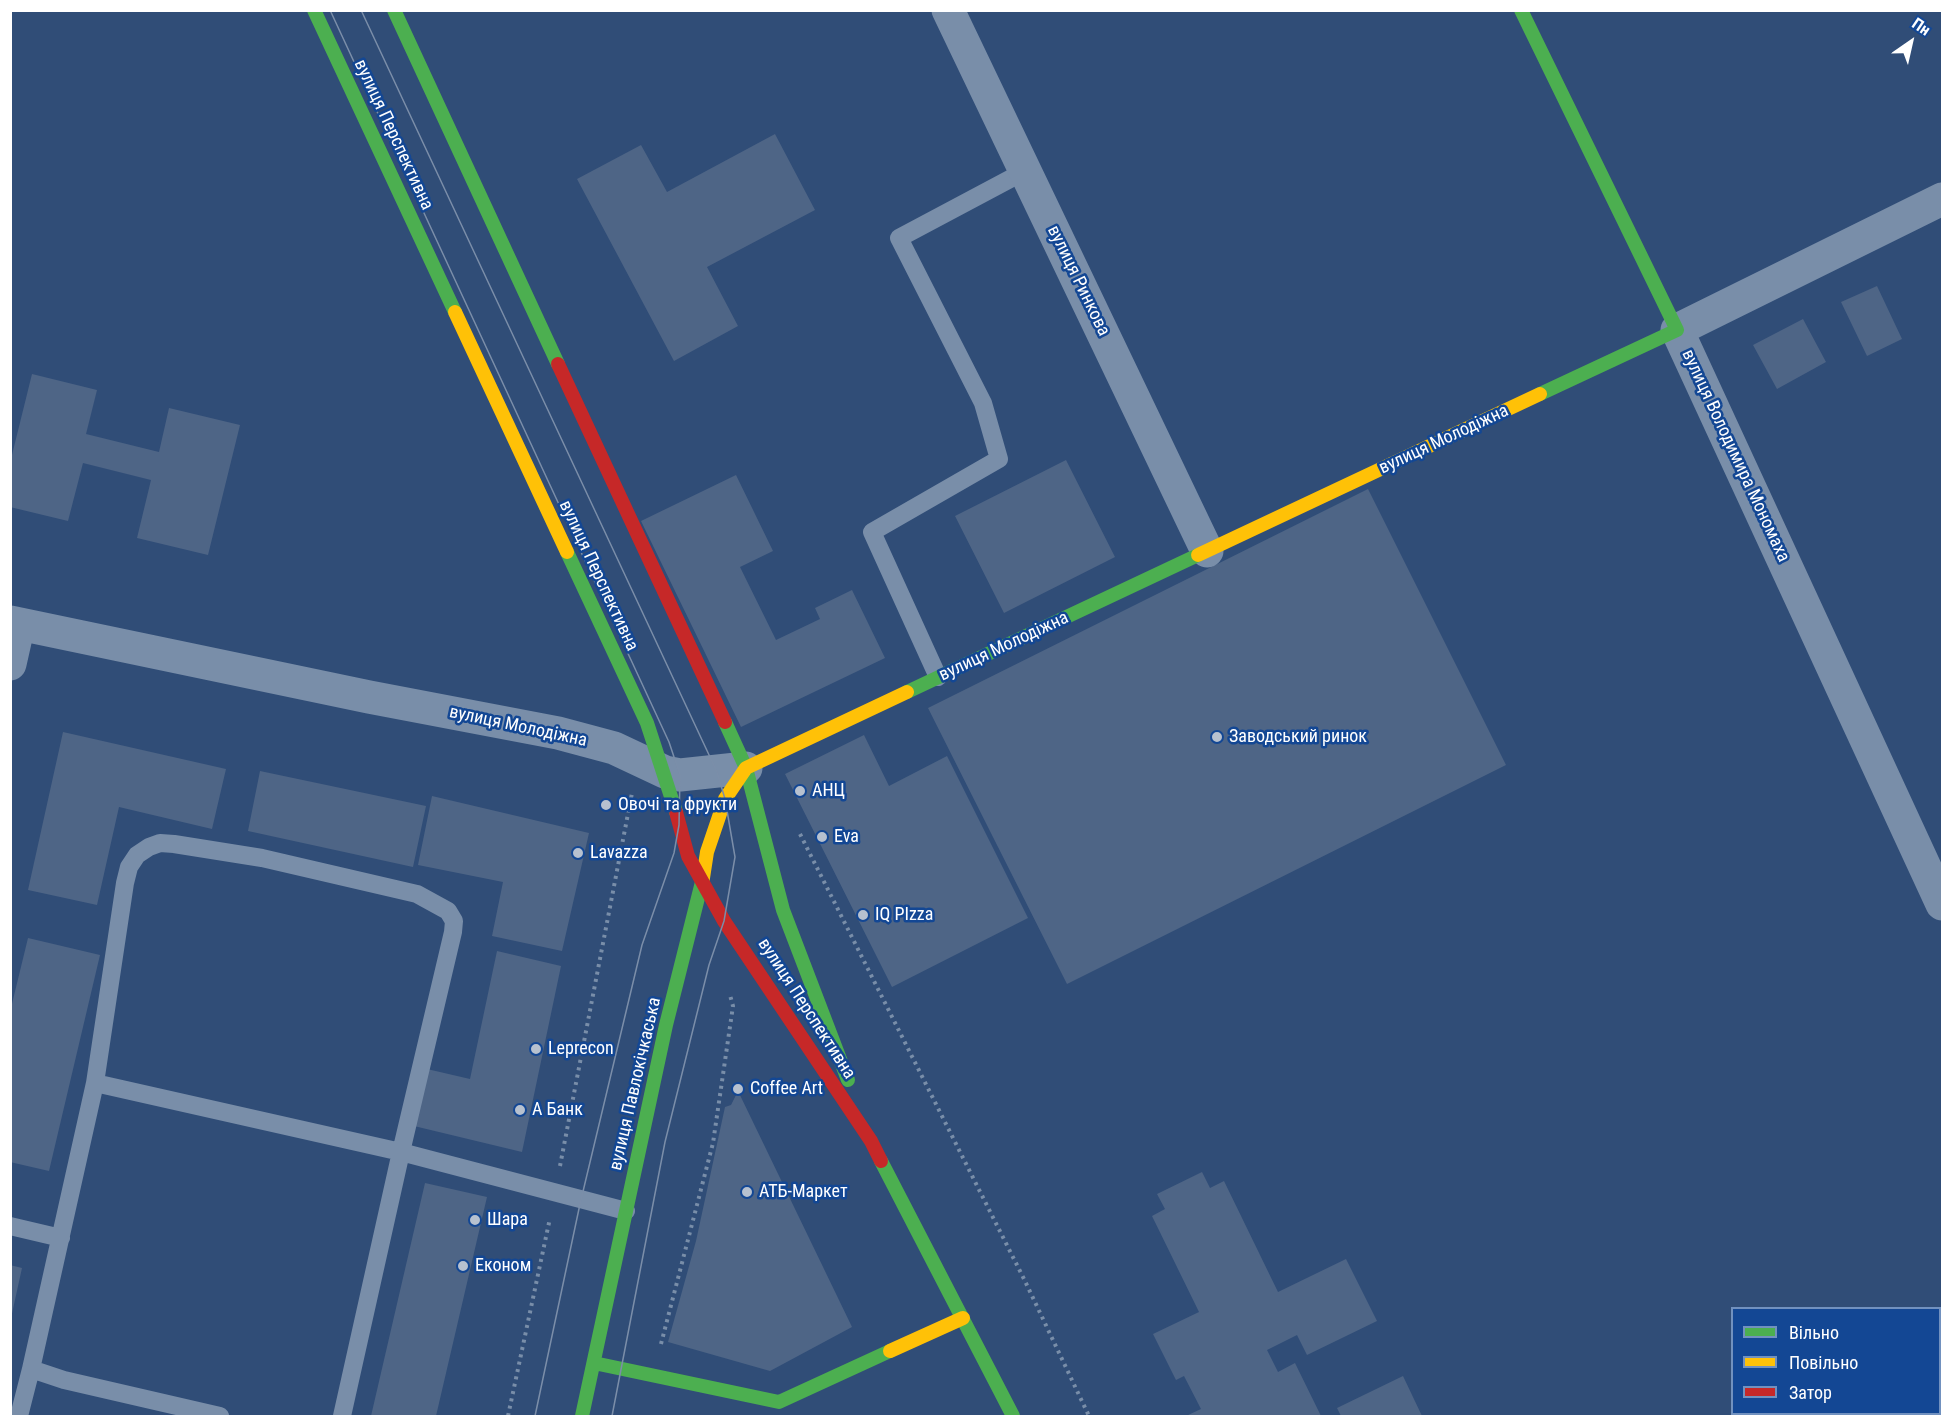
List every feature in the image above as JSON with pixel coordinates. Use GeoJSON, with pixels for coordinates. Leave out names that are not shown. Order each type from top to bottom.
{"type":"FeatureCollection","features":[{"type":"Feature","properties":{"kind":"street","name":"вулиця Перспективна"},"geometry":{"type":"LineString","coordinates":[[314,10],[647,723],[665,772],[688,856],[702,884],[872,1141]]}},
{"type":"Feature","properties":{"kind":"street","name":"вулиця Перспективна"},"geometry":{"type":"LineString","coordinates":[[394,10],[746,768],[783,910],[872,1141],[1013,1416]]}},
{"type":"Feature","properties":{"kind":"street","name":"вулиця Ринкова"},"geometry":{"type":"LineString","coordinates":[[948,10],[1208,551]]}},
{"type":"Feature","properties":{"kind":"street","name":"вулиця Володимира Мономаха"},"geometry":{"type":"LineString","coordinates":[[1521,10],[1677,330],[1942,904]]}},
{"type":"Feature","properties":{"kind":"street","name":"вулиця Молодіжна"},"geometry":{"type":"LineString","coordinates":[[15,623],[369,697],[558,733],[614,748],[665,772],[680,775],[746,768],[1677,330],[1942,199]]}},
{"type":"Feature","properties":{"kind":"street"},"geometry":{"type":"LineString","coordinates":[[10,664],[15,623]]}},
{"type":"Feature","properties":{"kind":"street","name":"вулиця Павлокічкаська"},"geometry":{"type":"LineString","coordinates":[[582,1416],[666,1025],[702,884],[707,852],[725,799],[746,768]]}},
{"type":"Feature","properties":{"kind":"street"},"geometry":{"type":"LineString","coordinates":[[594,1363],[656,1376],[778,1409],[963,1318]]}},
{"type":"Feature","properties":{"kind":"lane"},"geometry":{"type":"LineString","coordinates":[[938,677],[872,532],[999,459],[983,403],[899,238],[1025,171]]}},
{"type":"Feature","properties":{"kind":"lane"},"geometry":{"type":"LineString","coordinates":[[19,1416],[32,1369],[95,1083],[125,882],[129,867],[137,855],[149,847],[167,843],[262,858],[417,894],[448,911],[454,921],[451,944],[401,1152],[342,1416]]}},
{"type":"Feature","properties":{"kind":"lane"},"geometry":{"type":"LineString","coordinates":[[95,1083],[401,1152],[626,1210]]}},
{"type":"Feature","properties":{"kind":"lane"},"geometry":{"type":"LineString","coordinates":[[10,1226],[61,1238]]}},
{"type":"Feature","properties":{"kind":"lane"},"geometry":{"type":"LineString","coordinates":[[32,1369],[64,1380],[219,1416]]}},
{"type":"Feature","properties":{"kind":"path"},"geometry":{"type":"LineString","coordinates":[[508,1416],[555,1192],[632,791]]}},
{"type":"Feature","properties":{"kind":"path"},"geometry":{"type":"LineString","coordinates":[[798,829],[1024,1279],[1089,1416]]}},
{"type":"Feature","properties":{"kind":"path"},"geometry":{"type":"LineString","coordinates":[[656,1376],[656,1364],[682,1256],[713,1143],[733,1006],[729,990]]}},
{"type":"Feature","properties":{"kind":"building"},"geometry":{"type":"Polygon","coordinates":[[[775,134],[815,210],[707,267],[738,326],[674,361],[577,179],[641,145],[667,192],[775,134]]]}},
{"type":"Feature","properties":{"kind":"building"},"geometry":{"type":"Polygon","coordinates":[[[1877,286],[1902,339],[1867,356],[1841,302],[1877,286]]]}},
{"type":"Feature","properties":{"kind":"building"},"geometry":{"type":"Polygon","coordinates":[[[1803,319],[1826,362],[1777,389],[1753,345],[1803,319]]]}},
{"type":"Feature","properties":{"kind":"building"},"geometry":{"type":"Polygon","coordinates":[[[32,374],[97,390],[86,434],[159,452],[169,408],[240,425],[208,555],[137,538],[151,480],[83,463],[68,521],[10,507],[10,463],[32,374]]]}},
{"type":"Feature","properties":{"kind":"building"},"geometry":{"type":"Polygon","coordinates":[[[1066,460],[1115,557],[1004,613],[955,516],[1066,460]]]}},
{"type":"Feature","properties":{"kind":"building"},"geometry":{"type":"Polygon","coordinates":[[[736,475],[773,551],[740,567],[776,640],[820,619],[815,608],[852,590],[885,658],[741,727],[641,521],[736,475]]]}},
{"type":"Feature","properties":{"kind":"building","name":"Заводський ринок"},"geometry":{"type":"Polygon","coordinates":[[[1368,489],[1506,765],[1067,984],[928,708],[1368,489]]]}},
{"type":"Feature","properties":{"kind":"building"},"geometry":{"type":"Polygon","coordinates":[[[63,732],[226,769],[212,829],[119,807],[97,905],[28,890],[63,732]]]}},
{"type":"Feature","properties":{"kind":"building"},"geometry":{"type":"Polygon","coordinates":[[[864,735],[889,786],[947,756],[1028,918],[892,987],[785,774],[864,735]]]}},
{"type":"Feature","properties":{"kind":"building"},"geometry":{"type":"Polygon","coordinates":[[[260,771],[426,806],[413,867],[248,831],[260,771]]]}},
{"type":"Feature","properties":{"kind":"building"},"geometry":{"type":"Polygon","coordinates":[[[432,796],[589,833],[562,951],[492,936],[503,882],[418,865],[432,796]]]}},
{"type":"Feature","properties":{"kind":"building"},"geometry":{"type":"Polygon","coordinates":[[[28,938],[100,955],[49,1171],[10,1162],[10,1012],[28,938]]]}},
{"type":"Feature","properties":{"kind":"building"},"geometry":{"type":"Polygon","coordinates":[[[497,951],[561,966],[522,1152],[414,1126],[427,1069],[470,1079],[497,951]]]}},
{"type":"Feature","properties":{"kind":"building","name":"АТБ-Маркет"},"geometry":{"type":"Polygon","coordinates":[[[738,1091],[852,1327],[770,1371],[668,1342],[696,1241],[725,1107],[731,1105],[738,1091]]]}},
{"type":"Feature","properties":{"kind":"building"},"geometry":{"type":"Polygon","coordinates":[[[1202,1172],[1210,1188],[1224,1181],[1278,1292],[1346,1259],[1377,1321],[1307,1355],[1297,1335],[1267,1350],[1278,1372],[1295,1363],[1321,1416],[1186,1416],[1201,1409],[1184,1376],[1176,1380],[1153,1334],[1199,1312],[1152,1216],[1165,1209],[1157,1194],[1202,1172]]]}},
{"type":"Feature","properties":{"kind":"building"},"geometry":{"type":"Polygon","coordinates":[[[425,1183],[487,1197],[436,1416],[371,1416],[425,1183]]]}},
{"type":"Feature","properties":{"kind":"building"},"geometry":{"type":"Polygon","coordinates":[[[10,1265],[22,1268],[11,1318],[10,1318],[10,1265]]]}},
{"type":"Feature","properties":{"kind":"building"},"geometry":{"type":"Polygon","coordinates":[[[1403,1376],[1422,1416],[1341,1416],[1337,1408],[1403,1376]]]}},
{"type":"Feature","properties":{"kind":"tram line"},"geometry":{"type":"LineString","coordinates":[[330,10],[669,742],[680,775],[679,825],[674,853],[642,945],[580,1204],[535,1416]]}},
{"type":"Feature","properties":{"kind":"tram line"},"geometry":{"type":"LineString","coordinates":[[361,10],[717,772],[725,799],[735,857],[724,921],[709,965],[665,1142],[612,1416]]}},
{"type":"Feature","properties":{"kind":"traffic: fast"},"geometry":{"type":"LineString","coordinates":[[314,10],[455,312]]}},
{"type":"Feature","properties":{"kind":"traffic: fast"},"geometry":{"type":"LineString","coordinates":[[394,10],[558,364]]}},
{"type":"Feature","properties":{"kind":"traffic: fast"},"geometry":{"type":"LineString","coordinates":[[1521,10],[1677,330],[1540,394]]}},
{"type":"Feature","properties":{"kind":"traffic: fast"},"geometry":{"type":"LineString","coordinates":[[567,552],[647,723],[676,812]]}},
{"type":"Feature","properties":{"kind":"traffic: fast"},"geometry":{"type":"LineString","coordinates":[[907,692],[1198,555]]}},
{"type":"Feature","properties":{"kind":"traffic: fast"},"geometry":{"type":"LineString","coordinates":[[725,722],[746,768],[783,910],[848,1080]]}},
{"type":"Feature","properties":{"kind":"traffic: fast"},"geometry":{"type":"LineString","coordinates":[[582,1416],[666,1025],[703,878]]}},
{"type":"Feature","properties":{"kind":"traffic: fast"},"geometry":{"type":"LineString","coordinates":[[881,1161],[1013,1416]]}},
{"type":"Feature","properties":{"kind":"traffic: fast"},"geometry":{"type":"LineString","coordinates":[[594,1363],[779,1402],[890,1351]]}},
{"type":"Feature","properties":{"kind":"traffic: slow"},"geometry":{"type":"LineString","coordinates":[[455,312],[567,552]]}},
{"type":"Feature","properties":{"kind":"traffic: slow"},"geometry":{"type":"LineString","coordinates":[[1198,555],[1540,394]]}},
{"type":"Feature","properties":{"kind":"traffic: slow"},"geometry":{"type":"LineString","coordinates":[[703,878],[707,852],[725,799],[746,768],[907,692]]}},
{"type":"Feature","properties":{"kind":"traffic: slow"},"geometry":{"type":"LineString","coordinates":[[890,1351],[963,1318]]}},
{"type":"Feature","properties":{"kind":"traffic: jam"},"geometry":{"type":"LineString","coordinates":[[558,364],[725,722]]}},
{"type":"Feature","properties":{"kind":"traffic: jam"},"geometry":{"type":"LineString","coordinates":[[676,812],[688,856],[724,921],[871,1141],[881,1161]]}},
{"type":"Feature","properties":{"kind":"place","name":"Заводський ринок"},"geometry":{"type":"Point","coordinates":[1217,737]}},
{"type":"Feature","properties":{"kind":"place","name":"АНЦ"},"geometry":{"type":"Point","coordinates":[800,791]}},
{"type":"Feature","properties":{"kind":"place","name":"Овочі та фрукти"},"geometry":{"type":"Point","coordinates":[606,805]}},
{"type":"Feature","properties":{"kind":"place","name":"Eva"},"geometry":{"type":"Point","coordinates":[822,837]}},
{"type":"Feature","properties":{"kind":"place","name":"Lavazza"},"geometry":{"type":"Point","coordinates":[578,853]}},
{"type":"Feature","properties":{"kind":"place","name":"IQ PIzza"},"geometry":{"type":"Point","coordinates":[863,915]}},
{"type":"Feature","properties":{"kind":"place","name":"Leprecon"},"geometry":{"type":"Point","coordinates":[536,1049]}},
{"type":"Feature","properties":{"kind":"place","name":"Coffee Art"},"geometry":{"type":"Point","coordinates":[738,1089]}},
{"type":"Feature","properties":{"kind":"place","name":"А Банк"},"geometry":{"type":"Point","coordinates":[520,1110]}},
{"type":"Feature","properties":{"kind":"place","name":"АТБ-Маркет"},"geometry":{"type":"Point","coordinates":[747,1192]}},
{"type":"Feature","properties":{"kind":"place","name":"Шара"},"geometry":{"type":"Point","coordinates":[475,1220]}},
{"type":"Feature","properties":{"kind":"place","name":"Економ"},"geometry":{"type":"Point","coordinates":[463,1266]}}]}
